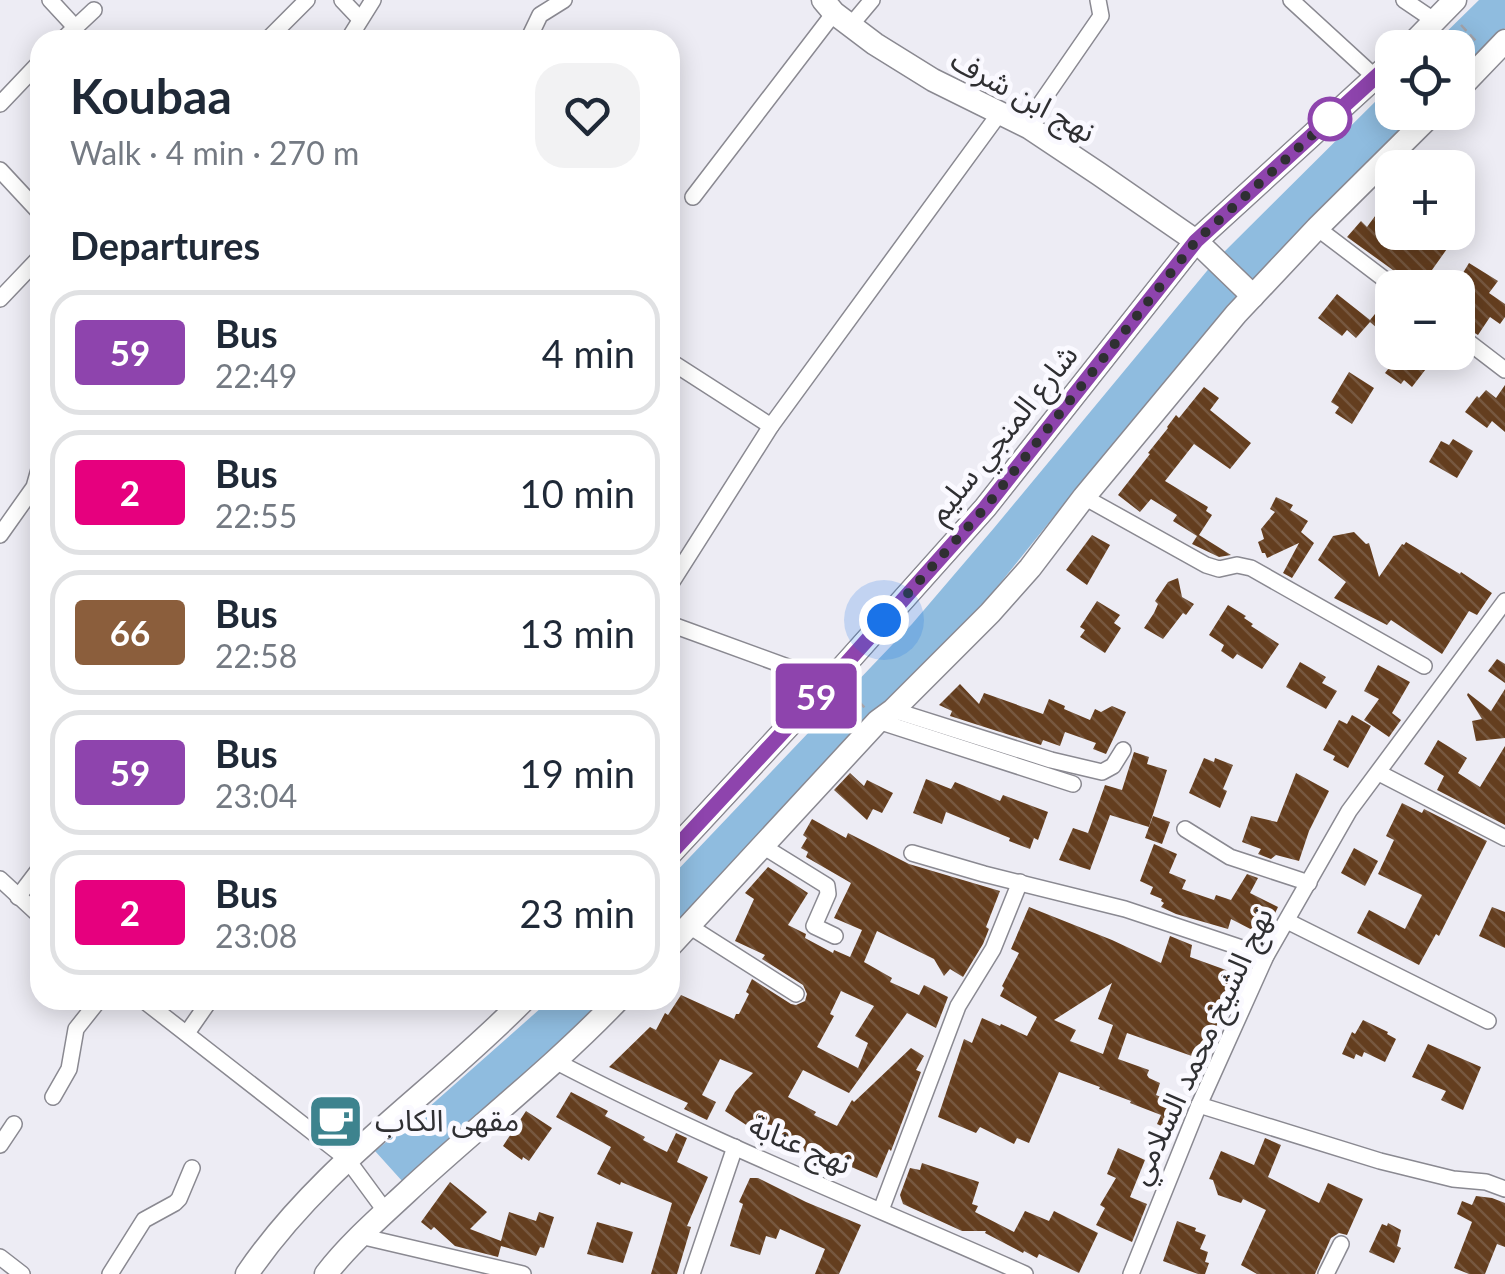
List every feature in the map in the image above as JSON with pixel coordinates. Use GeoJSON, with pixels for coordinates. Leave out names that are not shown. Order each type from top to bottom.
{"type":"FeatureCollection","features":[{"type":"Feature","properties":{"kind":"main road","name":"نهج ابن شرف"},"geometry":{"type":"LineString","coordinates":[[836,13],[875,44],[933,80],[1025,126],[1202,247],[1250,292]]}},
{"type":"Feature","properties":{"kind":"main road"},"geometry":{"type":"LineString","coordinates":[[1430,30],[1449,14]]}},
{"type":"Feature","properties":{"kind":"main road"},"geometry":{"type":"LineString","coordinates":[[1475,72],[1494,51]]}},
{"type":"Feature","properties":{"kind":"main road","name":"شارع المنجي سليم"},"geometry":{"type":"LineString","coordinates":[[680,844],[838,686],[1202,247],[1375,79]]}},
{"type":"Feature","properties":{"kind":"main road"},"geometry":{"type":"LineString","coordinates":[[680,935],[882,716],[1030,568],[1250,292],[1416,130]]}},
{"type":"Feature","properties":{"kind":"main road"},"geometry":{"type":"LineString","coordinates":[[247,1274],[271,1238],[347,1159],[514,1010]]}},
{"type":"Feature","properties":{"kind":"main road"},"geometry":{"type":"LineString","coordinates":[[326,1274],[360,1236],[608,1010]]}},
{"type":"Feature","properties":{"kind":"street"},"geometry":{"type":"LineString","coordinates":[[50,0],[74,27]]}},
{"type":"Feature","properties":{"kind":"street"},"geometry":{"type":"LineString","coordinates":[[277,30],[307,0]]}},
{"type":"Feature","properties":{"kind":"street"},"geometry":{"type":"LineString","coordinates":[[342,0],[360,19]]}},
{"type":"Feature","properties":{"kind":"street"},"geometry":{"type":"LineString","coordinates":[[354,30],[373,0]]}},
{"type":"Feature","properties":{"kind":"street"},"geometry":{"type":"LineString","coordinates":[[533,30],[540,15],[564,0]]}},
{"type":"Feature","properties":{"kind":"street"},"geometry":{"type":"LineString","coordinates":[[692,197],[836,13],[872,0]]}},
{"type":"Feature","properties":{"kind":"street"},"geometry":{"type":"LineString","coordinates":[[1025,126],[1101,16],[1098,0]]}},
{"type":"Feature","properties":{"kind":"street"},"geometry":{"type":"LineString","coordinates":[[1291,0],[1375,63]]}},
{"type":"Feature","properties":{"kind":"street"},"geometry":{"type":"LineString","coordinates":[[1404,0],[1449,14]]}},
{"type":"Feature","properties":{"kind":"street"},"geometry":{"type":"LineString","coordinates":[[71,30],[94,10]]}},
{"type":"Feature","properties":{"kind":"street"},"geometry":{"type":"LineString","coordinates":[[0,104],[30,72]]}},
{"type":"Feature","properties":{"kind":"street"},"geometry":{"type":"LineString","coordinates":[[680,569],[771,426],[999,114]]}},
{"type":"Feature","properties":{"kind":"street"},"geometry":{"type":"LineString","coordinates":[[0,170],[30,202]]}},
{"type":"Feature","properties":{"kind":"street"},"geometry":{"type":"LineString","coordinates":[[1317,228],[1375,272]]}},
{"type":"Feature","properties":{"kind":"street"},"geometry":{"type":"LineString","coordinates":[[0,299],[30,268]]}},
{"type":"Feature","properties":{"kind":"street"},"geometry":{"type":"LineString","coordinates":[[1475,347],[1505,370]]}},
{"type":"Feature","properties":{"kind":"street"},"geometry":{"type":"LineString","coordinates":[[680,367],[771,426]]}},
{"type":"Feature","properties":{"kind":"street"},"geometry":{"type":"LineString","coordinates":[[1084,497],[1206,565],[1219,569],[1244,565],[1251,568],[1424,666]]}},
{"type":"Feature","properties":{"kind":"street"},"geometry":{"type":"LineString","coordinates":[[0,536],[30,498]]}},
{"type":"Feature","properties":{"kind":"street","name":"نهج الشيخ محمد السلامي"},"geometry":{"type":"LineString","coordinates":[[1136,1273],[1199,1105],[1266,956],[1349,811],[1505,600]]}},
{"type":"Feature","properties":{"kind":"street"},"geometry":{"type":"LineString","coordinates":[[680,628],[838,686]]}},
{"type":"Feature","properties":{"kind":"street"},"geometry":{"type":"LineString","coordinates":[[882,716],[1102,772],[1113,766],[1123,750]]}},
{"type":"Feature","properties":{"kind":"street"},"geometry":{"type":"LineString","coordinates":[[882,716],[1074,784]]}},
{"type":"Feature","properties":{"kind":"street"},"geometry":{"type":"LineString","coordinates":[[1379,773],[1505,838]]}},
{"type":"Feature","properties":{"kind":"street"},"geometry":{"type":"LineString","coordinates":[[1185,828],[1230,857],[1309,883]]}},
{"type":"Feature","properties":{"kind":"street"},"geometry":{"type":"LineString","coordinates":[[764,847],[827,886],[828,894],[814,926],[835,936]]}},
{"type":"Feature","properties":{"kind":"street"},"geometry":{"type":"LineString","coordinates":[[912,852],[1125,910],[1266,956]]}},
{"type":"Feature","properties":{"kind":"street"},"geometry":{"type":"LineString","coordinates":[[0,879],[30,907]]}},
{"type":"Feature","properties":{"kind":"street"},"geometry":{"type":"LineString","coordinates":[[18,896],[30,881]]}},
{"type":"Feature","properties":{"kind":"street"},"geometry":{"type":"LineString","coordinates":[[880,1210],[958,1006],[993,949],[1020,882]]}},
{"type":"Feature","properties":{"kind":"street"},"geometry":{"type":"LineString","coordinates":[[1287,921],[1488,1021]]}},
{"type":"Feature","properties":{"kind":"street"},"geometry":{"type":"LineString","coordinates":[[689,926],[796,994]]}},
{"type":"Feature","properties":{"kind":"street"},"geometry":{"type":"LineString","coordinates":[[53,1097],[69,1069],[76,1029],[91,1010]]}},
{"type":"Feature","properties":{"kind":"street"},"geometry":{"type":"LineString","coordinates":[[157,1010],[347,1159],[386,1212]]}},
{"type":"Feature","properties":{"kind":"street"},"geometry":{"type":"LineString","coordinates":[[188,1033],[203,1010]]}},
{"type":"Feature","properties":{"kind":"street","name":"نهج عنابة"},"geometry":{"type":"LineString","coordinates":[[555,1061],[734,1147],[1025,1274]]}},
{"type":"Feature","properties":{"kind":"street"},"geometry":{"type":"LineString","coordinates":[[1199,1105],[1380,1160],[1505,1189]]}},
{"type":"Feature","properties":{"kind":"street"},"geometry":{"type":"LineString","coordinates":[[0,1145],[14,1124]]}},
{"type":"Feature","properties":{"kind":"street"},"geometry":{"type":"LineString","coordinates":[[692,1274],[734,1147]]}},
{"type":"Feature","properties":{"kind":"street"},"geometry":{"type":"LineString","coordinates":[[110,1274],[144,1220],[179,1198],[192,1168]]}},
{"type":"Feature","properties":{"kind":"street"},"geometry":{"type":"LineString","coordinates":[[360,1236],[523,1274]]}},
{"type":"Feature","properties":{"kind":"street"},"geometry":{"type":"LineString","coordinates":[[1326,1274],[1342,1244]]}},
{"type":"Feature","properties":{"kind":"street"},"geometry":{"type":"LineString","coordinates":[[0,1257],[22,1274]]}},
{"type":"Feature","properties":{"kind":"path"},"geometry":{"type":"LineString","coordinates":[[1449,14],[1494,51]]}},
{"type":"Feature","properties":{"kind":"path"},"geometry":{"type":"LineString","coordinates":[[838,686],[882,716]]}},
{"type":"Feature","properties":{"kind":"water"},"geometry":{"type":"Polygon","coordinates":[[[1479,0],[1505,0],[1505,28],[1475,58],[1475,30],[1448,30],[1479,0]]]}},
{"type":"Feature","properties":{"kind":"water"},"geometry":{"type":"Polygon","coordinates":[[[1375,102],[1375,130],[1403,130],[1383,150],[1375,150],[1375,158],[1238,295],[989,597],[680,921],[680,868],[912,624],[1216,260],[1375,102]]]}},
{"type":"Feature","properties":{"kind":"water"},"geometry":{"type":"Polygon","coordinates":[[[539,1010],[595,1010],[403,1182],[375,1151],[539,1010]]]}},
{"type":"Feature","properties":{"kind":"building"},"geometry":{"type":"Polygon","coordinates":[[[1375,216],[1375,250],[1446,250],[1432,270],[1393,270],[1347,237],[1361,221],[1367,227],[1375,216]]]}},
{"type":"Feature","properties":{"kind":"building"},"geometry":{"type":"Polygon","coordinates":[[[1469,263],[1498,281],[1489,293],[1505,304],[1505,317],[1500,324],[1490,317],[1478,335],[1475,270],[1465,270],[1469,263]]]}},
{"type":"Feature","properties":{"kind":"building"},"geometry":{"type":"Polygon","coordinates":[[[1337,294],[1370,320],[1375,314],[1375,326],[1370,322],[1356,338],[1347,330],[1342,336],[1318,318],[1337,294]]]}},
{"type":"Feature","properties":{"kind":"building"},"geometry":{"type":"Polygon","coordinates":[[[1387,370],[1425,370],[1412,387],[1385,373],[1387,370]]]}},
{"type":"Feature","properties":{"kind":"building"},"geometry":{"type":"Polygon","coordinates":[[[1349,372],[1374,388],[1352,424],[1335,413],[1339,407],[1331,402],[1349,372]]]}},
{"type":"Feature","properties":{"kind":"building"},"geometry":{"type":"Polygon","coordinates":[[[1505,385],[1505,432],[1492,421],[1487,428],[1465,412],[1477,396],[1486,390],[1496,398],[1505,385]]]}},
{"type":"Feature","properties":{"kind":"building"},"geometry":{"type":"Polygon","coordinates":[[[1204,387],[1219,398],[1210,410],[1251,443],[1230,469],[1194,444],[1165,481],[1208,507],[1206,511],[1212,515],[1199,535],[1231,555],[1219,557],[1192,544],[1197,536],[1173,521],[1177,515],[1151,499],[1140,512],[1118,495],[1176,415],[1179,418],[1204,387]]]}},
{"type":"Feature","properties":{"kind":"building"},"geometry":{"type":"Polygon","coordinates":[[[1453,439],[1473,451],[1457,478],[1429,462],[1441,441],[1449,445],[1453,439]]]}},
{"type":"Feature","properties":{"kind":"building"},"geometry":{"type":"Polygon","coordinates":[[[1276,497],[1293,505],[1290,510],[1308,521],[1301,532],[1314,543],[1292,578],[1283,573],[1299,543],[1267,558],[1258,542],[1264,539],[1261,529],[1275,512],[1270,509],[1276,497]]]}},
{"type":"Feature","properties":{"kind":"building"},"geometry":{"type":"Polygon","coordinates":[[[1354,532],[1369,543],[1379,577],[1406,542],[1492,593],[1477,615],[1469,611],[1442,654],[1391,620],[1387,625],[1334,598],[1346,582],[1318,560],[1333,536],[1354,532]]]}},
{"type":"Feature","properties":{"kind":"building"},"geometry":{"type":"Polygon","coordinates":[[[1092,535],[1110,545],[1087,585],[1066,570],[1092,535]]]}},
{"type":"Feature","properties":{"kind":"building"},"geometry":{"type":"Polygon","coordinates":[[[1178,578],[1182,597],[1194,604],[1163,639],[1144,628],[1158,604],[1155,601],[1168,582],[1178,578]]]}},
{"type":"Feature","properties":{"kind":"building"},"geometry":{"type":"Polygon","coordinates":[[[1097,601],[1120,615],[1114,623],[1121,628],[1105,653],[1080,637],[1085,630],[1080,627],[1097,601]]]}},
{"type":"Feature","properties":{"kind":"building"},"geometry":{"type":"Polygon","coordinates":[[[1228,605],[1279,644],[1262,669],[1237,654],[1233,659],[1221,651],[1224,645],[1209,635],[1228,605]]]}},
{"type":"Feature","properties":{"kind":"building"},"geometry":{"type":"Polygon","coordinates":[[[1497,659],[1505,664],[1505,683],[1488,671],[1497,659]]]}},
{"type":"Feature","properties":{"kind":"building"},"geometry":{"type":"Polygon","coordinates":[[[1300,662],[1326,677],[1322,683],[1337,691],[1326,709],[1286,687],[1300,662]]]}},
{"type":"Feature","properties":{"kind":"building"},"geometry":{"type":"Polygon","coordinates":[[[1378,665],[1410,682],[1392,713],[1401,720],[1389,737],[1364,720],[1379,699],[1364,691],[1378,665]]]}},
{"type":"Feature","properties":{"kind":"building"},"geometry":{"type":"Polygon","coordinates":[[[960,684],[979,704],[984,693],[1043,714],[1049,699],[1090,720],[1095,709],[1101,712],[1112,706],[1126,712],[1106,754],[1093,749],[1096,743],[1065,732],[1060,746],[1043,740],[1041,745],[950,716],[952,711],[939,705],[960,684]]]}},
{"type":"Feature","properties":{"kind":"building"},"geometry":{"type":"Polygon","coordinates":[[[1505,689],[1505,738],[1476,741],[1472,721],[1482,719],[1468,693],[1491,711],[1505,689]]]}},
{"type":"Feature","properties":{"kind":"building"},"geometry":{"type":"Polygon","coordinates":[[[1352,715],[1371,726],[1348,768],[1323,750],[1339,720],[1347,724],[1352,715]]]}},
{"type":"Feature","properties":{"kind":"building"},"geometry":{"type":"Polygon","coordinates":[[[1438,740],[1467,758],[1458,773],[1480,787],[1505,746],[1505,825],[1437,790],[1444,776],[1424,764],[1438,740]]]}},
{"type":"Feature","properties":{"kind":"building"},"geometry":{"type":"Polygon","coordinates":[[[1134,752],[1149,757],[1147,764],[1167,770],[1149,827],[1110,815],[1090,870],[1059,860],[1073,828],[1088,833],[1105,785],[1122,790],[1134,752]]]}},
{"type":"Feature","properties":{"kind":"building"},"geometry":{"type":"Polygon","coordinates":[[[1204,758],[1233,765],[1220,808],[1189,793],[1204,758]]]}},
{"type":"Feature","properties":{"kind":"building"},"geometry":{"type":"Polygon","coordinates":[[[850,773],[864,786],[867,780],[893,793],[882,813],[873,809],[867,820],[834,790],[850,773]]]}},
{"type":"Feature","properties":{"kind":"building"},"geometry":{"type":"Polygon","coordinates":[[[1296,773],[1329,791],[1299,861],[1276,855],[1271,859],[1258,854],[1261,849],[1242,842],[1251,816],[1277,822],[1296,773]]]}},
{"type":"Feature","properties":{"kind":"building"},"geometry":{"type":"Polygon","coordinates":[[[926,779],[951,789],[955,782],[1000,801],[1003,795],[1048,812],[1038,840],[1034,838],[1030,849],[946,812],[942,824],[913,813],[926,779]]]}},
{"type":"Feature","properties":{"kind":"building"},"geometry":{"type":"Polygon","coordinates":[[[1402,803],[1422,813],[1424,809],[1487,841],[1439,936],[1436,934],[1419,965],[1357,933],[1369,910],[1405,929],[1422,895],[1378,874],[1394,840],[1386,836],[1402,803]]]}},
{"type":"Feature","properties":{"kind":"building"},"geometry":{"type":"Polygon","coordinates":[[[1153,816],[1170,822],[1162,844],[1145,838],[1153,816]]]}},
{"type":"Feature","properties":{"kind":"building"},"geometry":{"type":"Polygon","coordinates":[[[812,819],[909,864],[1000,891],[983,944],[963,977],[950,969],[944,976],[934,959],[877,931],[864,962],[892,978],[890,982],[919,995],[924,985],[948,997],[936,1028],[907,1013],[849,1093],[803,1070],[788,1097],[837,1126],[852,1100],[911,1048],[924,1056],[891,1151],[877,1178],[842,1163],[840,1168],[802,1150],[800,1155],[725,1111],[735,1092],[753,1073],[720,1059],[702,1095],[716,1102],[707,1120],[684,1109],[688,1103],[609,1067],[650,1027],[656,1030],[665,1013],[680,1010],[681,995],[734,1019],[749,994],[746,992],[752,979],[791,1004],[805,1001],[803,985],[762,959],[765,955],[735,941],[754,899],[745,893],[768,867],[808,893],[788,925],[833,953],[834,950],[850,957],[862,930],[834,918],[851,883],[806,857],[808,852],[801,848],[807,838],[803,835],[812,819]],[[841,991],[830,1014],[834,1016],[817,1047],[858,1068],[868,1043],[855,1036],[874,1006],[841,991]]]}},
{"type":"Feature","properties":{"kind":"building"},"geometry":{"type":"Polygon","coordinates":[[[1154,844],[1177,854],[1169,873],[1186,880],[1182,889],[1214,900],[1216,895],[1231,900],[1247,874],[1258,878],[1250,893],[1278,907],[1264,936],[1231,919],[1228,929],[1161,907],[1162,899],[1150,894],[1153,887],[1140,881],[1154,844]]]}},
{"type":"Feature","properties":{"kind":"building"},"geometry":{"type":"Polygon","coordinates":[[[1354,848],[1378,861],[1365,886],[1341,873],[1354,848]]]}},
{"type":"Feature","properties":{"kind":"building"},"geometry":{"type":"Polygon","coordinates":[[[1029,907],[1161,963],[1170,936],[1192,945],[1190,957],[1237,974],[1203,1060],[1127,1033],[1118,1059],[1149,1070],[1149,1078],[1160,1083],[1156,1095],[1186,1108],[1176,1133],[1157,1124],[1161,1115],[1059,1072],[1029,1143],[1017,1138],[1014,1144],[980,1127],[976,1133],[938,1117],[964,1039],[972,1043],[982,1018],[1027,1036],[1037,1017],[1000,996],[1019,953],[1011,949],[1029,907]],[[1112,983],[1054,1020],[1076,1030],[1070,1041],[1103,1054],[1113,1025],[1098,1019],[1112,983]]]}},
{"type":"Feature","properties":{"kind":"building"},"geometry":{"type":"Polygon","coordinates":[[[1492,907],[1505,912],[1505,948],[1479,936],[1492,907]]]}},
{"type":"Feature","properties":{"kind":"building"},"geometry":{"type":"Polygon","coordinates":[[[1363,1020],[1396,1039],[1385,1062],[1364,1052],[1354,1059],[1342,1054],[1352,1032],[1355,1034],[1363,1020]]]}},
{"type":"Feature","properties":{"kind":"building"},"geometry":{"type":"Polygon","coordinates":[[[1428,1044],[1481,1067],[1463,1110],[1441,1100],[1446,1091],[1412,1077],[1428,1044]]]}},
{"type":"Feature","properties":{"kind":"building"},"geometry":{"type":"Polygon","coordinates":[[[571,1092],[608,1111],[605,1116],[667,1152],[676,1133],[687,1138],[677,1162],[708,1177],[687,1226],[691,1227],[677,1274],[651,1274],[672,1203],[597,1174],[611,1147],[556,1117],[571,1092]]]}},
{"type":"Feature","properties":{"kind":"building"},"geometry":{"type":"Polygon","coordinates":[[[526,1111],[552,1128],[529,1161],[503,1146],[526,1111]]]}},
{"type":"Feature","properties":{"kind":"building"},"geometry":{"type":"Polygon","coordinates":[[[1265,1138],[1281,1145],[1268,1177],[1319,1203],[1328,1183],[1363,1199],[1347,1235],[1339,1233],[1331,1238],[1315,1274],[1257,1274],[1241,1265],[1266,1210],[1243,1199],[1241,1203],[1218,1195],[1209,1179],[1221,1151],[1254,1165],[1265,1138]]]}},
{"type":"Feature","properties":{"kind":"building"},"geometry":{"type":"Polygon","coordinates":[[[1118,1148],[1145,1160],[1130,1197],[1147,1204],[1132,1242],[1096,1225],[1105,1208],[1100,1205],[1116,1178],[1107,1174],[1118,1148]]]}},
{"type":"Feature","properties":{"kind":"building"},"geometry":{"type":"Polygon","coordinates":[[[922,1163],[979,1182],[972,1204],[978,1206],[975,1212],[1014,1232],[1025,1211],[1049,1221],[1054,1211],[1098,1233],[1079,1273],[1039,1254],[1037,1258],[1023,1253],[986,1231],[962,1231],[903,1204],[900,1195],[910,1168],[920,1170],[922,1163]]]}},
{"type":"Feature","properties":{"kind":"building"},"geometry":{"type":"Polygon","coordinates":[[[750,1178],[758,1178],[861,1225],[839,1274],[815,1274],[825,1249],[780,1229],[776,1239],[766,1236],[760,1255],[730,1246],[743,1204],[739,1202],[750,1178]]]}},
{"type":"Feature","properties":{"kind":"building"},"geometry":{"type":"Polygon","coordinates":[[[450,1182],[487,1212],[470,1229],[501,1241],[509,1212],[536,1221],[539,1212],[554,1217],[544,1248],[540,1247],[536,1256],[501,1246],[498,1257],[455,1246],[434,1227],[431,1230],[421,1222],[450,1182]]]}},
{"type":"Feature","properties":{"kind":"building"},"geometry":{"type":"Polygon","coordinates":[[[1476,1196],[1505,1203],[1505,1247],[1497,1244],[1485,1274],[1469,1274],[1454,1268],[1472,1222],[1457,1214],[1462,1201],[1472,1205],[1476,1196]]]}},
{"type":"Feature","properties":{"kind":"building"},"geometry":{"type":"Polygon","coordinates":[[[1177,1221],[1206,1235],[1200,1249],[1208,1252],[1205,1274],[1163,1261],[1177,1221]]]}},
{"type":"Feature","properties":{"kind":"building"},"geometry":{"type":"Polygon","coordinates":[[[597,1222],[633,1232],[623,1263],[587,1254],[597,1222]]]}},
{"type":"Feature","properties":{"kind":"building"},"geometry":{"type":"Polygon","coordinates":[[[1382,1224],[1401,1230],[1397,1246],[1401,1248],[1394,1263],[1369,1252],[1382,1224]]]}},
{"type":"Feature","properties":{"kind":"bus line","name":"59"},"geometry":{"type":"LineString","coordinates":[[680,843],[985,508],[1196,241],[1375,78]]}},
{"type":"Feature","properties":{"kind":"place","name":"مقهى الكاب"},"geometry":{"type":"Point","coordinates":[336,1121]}},
{"type":"Feature","properties":{"kind":"route"},"geometry":{"type":"LineString","coordinates":[[884,620],[985,508],[1196,241],[1330,119]]}}]}
